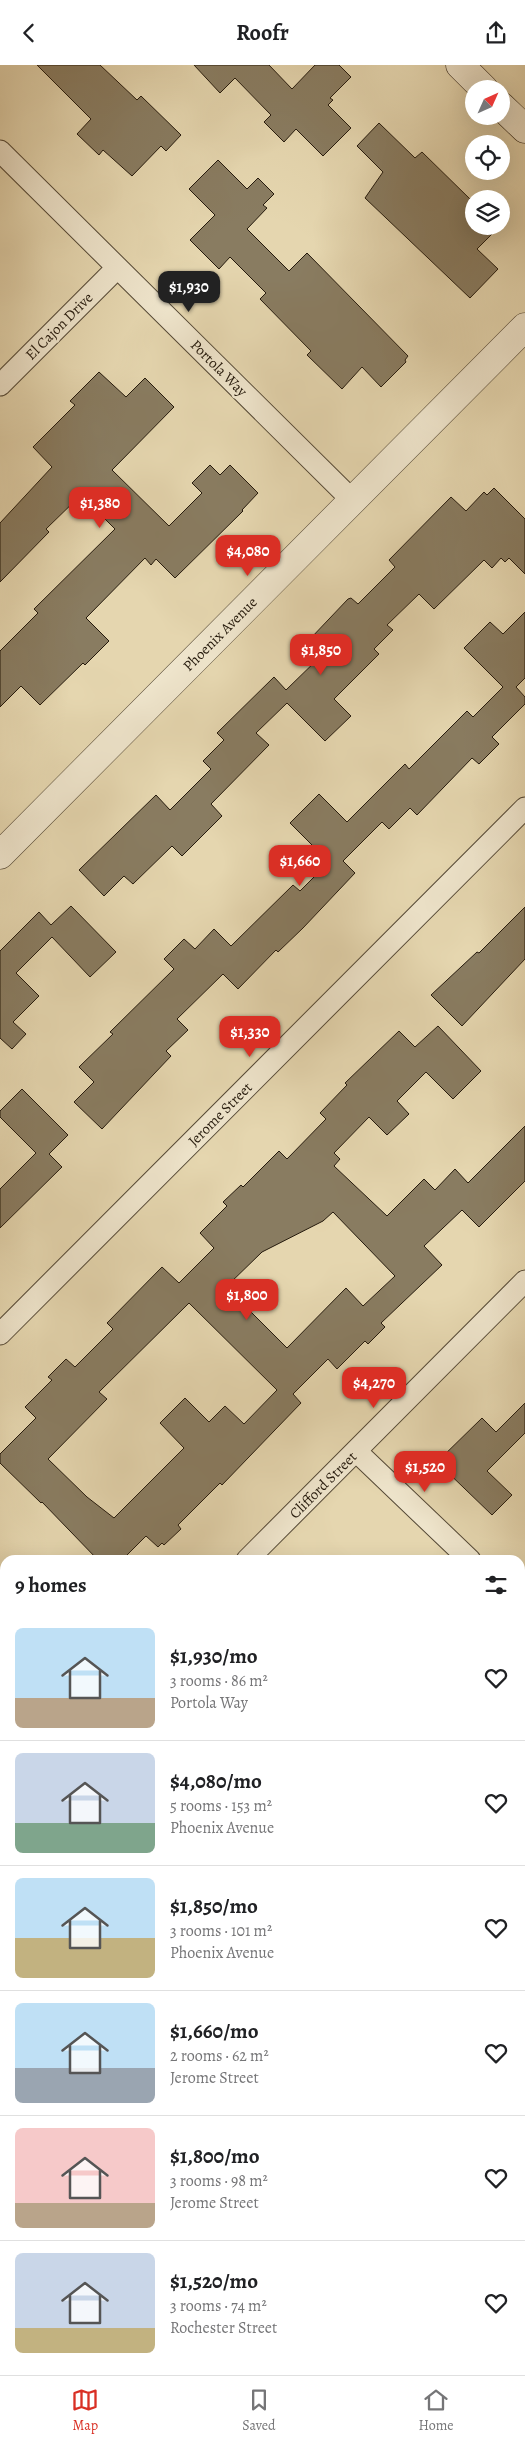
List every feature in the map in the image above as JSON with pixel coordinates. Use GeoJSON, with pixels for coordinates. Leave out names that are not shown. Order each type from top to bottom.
{"type":"FeatureCollection","features":[{"type":"Feature","properties":{"kind":"street"},"geometry":{"type":"LineString","coordinates":[[460,65],[475,80]]}},
{"type":"Feature","properties":{"kind":"street"},"geometry":{"type":"LineString","coordinates":[[510,114],[525,129]]}},
{"type":"Feature","properties":{"kind":"street","name":"Portola Way"},"geometry":{"type":"LineString","coordinates":[[0,151],[353,501]]}},
{"type":"Feature","properties":{"kind":"street","name":"El Cajon Drive"},"geometry":{"type":"LineString","coordinates":[[0,385],[117,268]]}},
{"type":"Feature","properties":{"kind":"street","name":"Phoenix Avenue"},"geometry":{"type":"LineString","coordinates":[[0,855],[525,327]]}},
{"type":"Feature","properties":{"kind":"street","name":"Jerome Street"},"geometry":{"type":"LineString","coordinates":[[0,1334],[525,808]]}},
{"type":"Feature","properties":{"kind":"street","name":"Clifford Street"},"geometry":{"type":"LineString","coordinates":[[252,1555],[525,1281]]}},
{"type":"Feature","properties":{"kind":"street"},"geometry":{"type":"LineString","coordinates":[[356,1452],[465,1555]]}},
{"type":"Feature","properties":{"kind":"building"},"geometry":{"type":"Polygon","coordinates":[[[37,65],[100,65],[137,100],[141,96],[181,135],[166,151],[161,146],[132,176],[103,150],[99,155],[77,134],[91,119],[37,65]]]}},
{"type":"Feature","properties":{"kind":"building"},"geometry":{"type":"Polygon","coordinates":[[[194,65],[269,65],[292,89],[315,65],[339,65],[351,77],[330,98],[333,100],[328,105],[351,128],[323,156],[296,129],[284,142],[264,122],[271,115],[235,78],[220,93],[194,65]]]}},
{"type":"Feature","properties":{"kind":"building"},"geometry":{"type":"Polygon","coordinates":[[[379,123],[415,158],[422,152],[465,194],[465,235],[491,235],[477,249],[498,269],[470,298],[365,198],[383,172],[357,146],[379,123]]]}},
{"type":"Feature","properties":{"kind":"building"},"geometry":{"type":"Polygon","coordinates":[[[218,160],[247,189],[258,178],[274,194],[263,205],[267,208],[247,229],[289,271],[307,253],[408,356],[405,360],[406,362],[381,387],[362,367],[342,389],[307,355],[311,351],[260,299],[266,293],[230,257],[219,269],[190,240],[215,215],[189,189],[218,160]]]}},
{"type":"Feature","properties":{"kind":"building"},"geometry":{"type":"Polygon","coordinates":[[[99,372],[126,397],[145,378],[174,407],[112,470],[169,526],[202,493],[192,483],[210,465],[220,475],[230,465],[258,493],[243,511],[175,578],[156,559],[151,565],[145,558],[86,618],[109,641],[85,665],[83,663],[40,705],[21,686],[0,707],[0,651],[38,613],[34,609],[115,529],[81,495],[46,529],[49,532],[0,582],[0,523],[52,467],[33,447],[75,405],[70,401],[99,372]]]}},
{"type":"Feature","properties":{"kind":"building"},"geometry":{"type":"Polygon","coordinates":[[[494,488],[525,519],[525,574],[509,558],[505,562],[501,558],[492,568],[484,560],[434,609],[419,594],[387,625],[393,630],[374,649],[379,654],[334,699],[351,716],[325,741],[287,703],[256,733],[269,745],[211,804],[222,816],[182,856],[172,846],[133,884],[124,876],[104,896],[79,870],[156,795],[170,810],[211,769],[203,761],[224,740],[217,733],[274,677],[286,690],[324,653],[310,639],[348,599],[351,598],[358,604],[395,567],[389,560],[451,497],[466,511],[484,492],[487,495],[494,488]]]}},
{"type":"Feature","properties":{"kind":"building"},"geometry":{"type":"Polygon","coordinates":[[[525,612],[525,678],[516,687],[525,697],[525,704],[492,737],[499,744],[479,764],[472,758],[417,815],[410,808],[389,829],[382,822],[343,861],[355,873],[303,928],[278,952],[276,950],[238,989],[223,974],[177,1019],[188,1030],[166,1051],[171,1056],[102,1129],[74,1102],[94,1082],[79,1067],[113,1034],[110,1032],[174,969],[164,959],[184,939],[195,949],[214,929],[231,946],[293,885],[300,891],[329,862],[290,823],[319,794],[347,822],[405,764],[409,769],[467,711],[473,717],[503,687],[464,648],[490,622],[503,634],[525,612]]]}},
{"type":"Feature","properties":{"kind":"building"},"geometry":{"type":"Polygon","coordinates":[[[71,906],[116,952],[90,977],[52,937],[16,973],[39,996],[13,1022],[26,1034],[12,1049],[0,1038],[0,951],[39,912],[51,925],[71,906]]]}},
{"type":"Feature","properties":{"kind":"building"},"geometry":{"type":"Polygon","coordinates":[[[525,907],[525,959],[462,1026],[431,995],[477,952],[479,953],[525,907]]]}},
{"type":"Feature","properties":{"kind":"building"},"geometry":{"type":"Polygon","coordinates":[[[438,1026],[481,1071],[453,1099],[426,1072],[397,1101],[409,1114],[387,1135],[369,1117],[334,1153],[340,1159],[334,1166],[387,1216],[424,1179],[435,1190],[455,1169],[468,1183],[525,1126],[525,1181],[479,1227],[462,1210],[424,1246],[442,1265],[381,1323],[385,1327],[368,1344],[365,1341],[337,1369],[328,1359],[293,1394],[301,1403],[222,1485],[220,1483],[178,1525],[181,1529],[164,1545],[162,1543],[158,1547],[146,1536],[127,1555],[93,1555],[42,1502],[0,1463],[0,1454],[36,1418],[25,1407],[52,1380],[48,1377],[66,1359],[75,1367],[113,1329],[107,1323],[162,1267],[179,1283],[214,1248],[200,1233],[227,1206],[223,1202],[241,1185],[243,1187],[279,1151],[287,1159],[326,1119],[320,1113],[347,1085],[345,1083],[399,1031],[415,1047],[438,1026]],[[333,1212],[323,1221],[262,1252],[226,1287],[287,1348],[346,1288],[363,1306],[395,1276],[333,1212]],[[189,1303],[99,1392],[107,1399],[48,1459],[87,1497],[114,1518],[184,1448],[160,1423],[185,1398],[209,1422],[225,1406],[244,1424],[277,1390],[189,1303]]]}},
{"type":"Feature","properties":{"kind":"building"},"geometry":{"type":"Polygon","coordinates":[[[22,1089],[68,1135],[49,1154],[62,1167],[0,1228],[0,1189],[36,1153],[0,1117],[0,1111],[22,1089]]]}},
{"type":"Feature","properties":{"kind":"building"},"geometry":{"type":"Polygon","coordinates":[[[525,1403],[525,1433],[487,1471],[512,1495],[492,1515],[437,1462],[482,1418],[496,1432],[525,1403]]]}}]}
